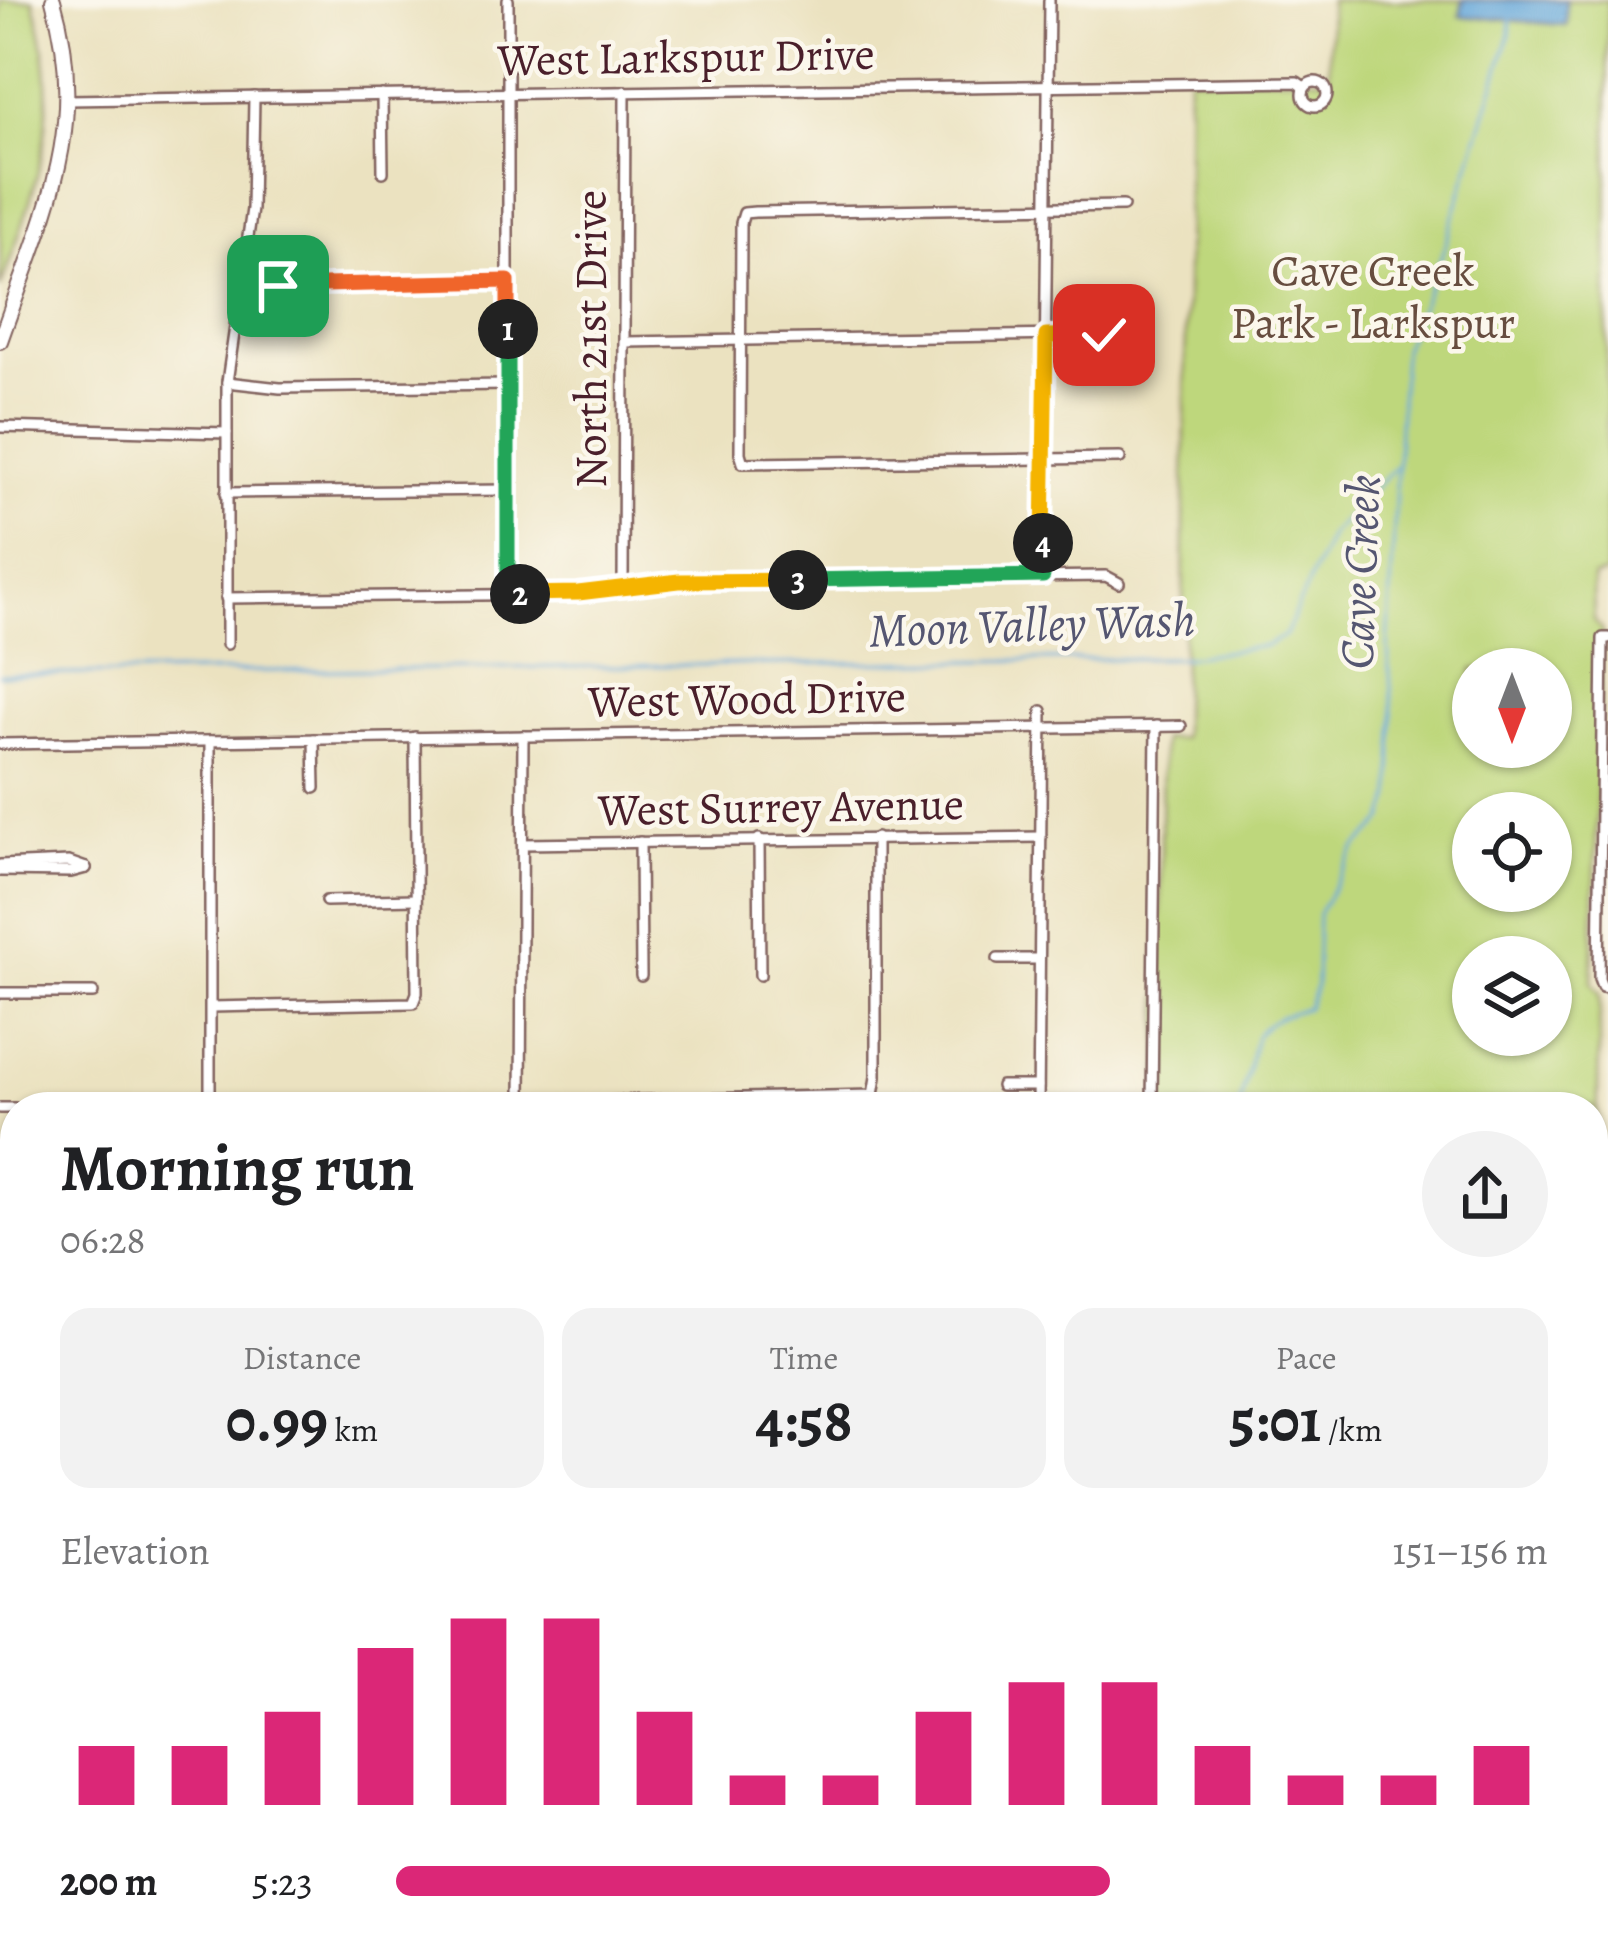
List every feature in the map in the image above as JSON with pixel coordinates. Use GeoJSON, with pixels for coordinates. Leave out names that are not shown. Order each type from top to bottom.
{"type":"FeatureCollection","features":[{"type":"Feature","properties":{"kind":"main road"},"geometry":{"type":"LineString","coordinates":[[0,341],[55,190],[64,144],[65,54],[53,0]]}},
{"type":"Feature","properties":{"kind":"street"},"geometry":{"type":"LineString","coordinates":[[508,0],[508,594]]}},
{"type":"Feature","properties":{"kind":"street"},"geometry":{"type":"LineString","coordinates":[[1043,576],[1049,0]]}},
{"type":"Feature","properties":{"kind":"street","name":"West Larkspur Drive"},"geometry":{"type":"LineString","coordinates":[[68,100],[1048,83],[1297,82],[1304,87]]}},
{"type":"Feature","properties":{"kind":"street","name":"North 21st Drive"},"geometry":{"type":"LineString","coordinates":[[623,587],[626,91]]}},
{"type":"Feature","properties":{"kind":"street"},"geometry":{"type":"LineString","coordinates":[[382,95],[383,172]]}},
{"type":"Feature","properties":{"kind":"street"},"geometry":{"type":"LineString","coordinates":[[227,644],[227,382],[253,190],[254,97]]}},
{"type":"Feature","properties":{"kind":"street"},"geometry":{"type":"LineString","coordinates":[[1120,458],[743,464],[741,223],[745,213],[1123,206]]}},
{"type":"Feature","properties":{"kind":"street"},"geometry":{"type":"LineString","coordinates":[[242,279],[278,286],[508,281]]}},
{"type":"Feature","properties":{"kind":"street"},"geometry":{"type":"LineString","coordinates":[[625,342],[1122,334]]}},
{"type":"Feature","properties":{"kind":"street"},"geometry":{"type":"LineString","coordinates":[[227,382],[280,388],[508,386]]}},
{"type":"Feature","properties":{"kind":"street"},"geometry":{"type":"LineString","coordinates":[[0,427],[227,433]]}},
{"type":"Feature","properties":{"kind":"street"},"geometry":{"type":"LineString","coordinates":[[226,493],[507,490]]}},
{"type":"Feature","properties":{"kind":"street"},"geometry":{"type":"LineString","coordinates":[[226,598],[578,593],[679,581],[1106,576],[1118,583]]}},
{"type":"Feature","properties":{"kind":"street"},"geometry":{"type":"LineString","coordinates":[[1605,638],[1599,979],[1605,987]]}},
{"type":"Feature","properties":{"kind":"street"},"geometry":{"type":"LineString","coordinates":[[1038,1092],[1042,711]]}},
{"type":"Feature","properties":{"kind":"street","name":"West Wood Drive"},"geometry":{"type":"LineString","coordinates":[[0,745],[1181,726]]}},
{"type":"Feature","properties":{"kind":"street"},"geometry":{"type":"LineString","coordinates":[[1152,1092],[1156,727]]}},
{"type":"Feature","properties":{"kind":"street"},"geometry":{"type":"LineString","coordinates":[[520,1092],[524,736]]}},
{"type":"Feature","properties":{"kind":"street"},"geometry":{"type":"LineString","coordinates":[[211,1007],[412,1003],[417,993],[416,737]]}},
{"type":"Feature","properties":{"kind":"street"},"geometry":{"type":"LineString","coordinates":[[314,739],[315,788]]}},
{"type":"Feature","properties":{"kind":"street"},"geometry":{"type":"LineString","coordinates":[[210,741],[210,1092]]}},
{"type":"Feature","properties":{"kind":"street","name":"West Surrey Avenue"},"geometry":{"type":"LineString","coordinates":[[523,844],[1041,837]]}},
{"type":"Feature","properties":{"kind":"street"},"geometry":{"type":"LineString","coordinates":[[874,1092],[875,838]]}},
{"type":"Feature","properties":{"kind":"street"},"geometry":{"type":"LineString","coordinates":[[759,839],[760,975]]}},
{"type":"Feature","properties":{"kind":"street"},"geometry":{"type":"LineString","coordinates":[[640,842],[641,976]]}},
{"type":"Feature","properties":{"kind":"street"},"geometry":{"type":"LineString","coordinates":[[69,862],[86,868],[71,872],[0,868],[69,862]]}},
{"type":"Feature","properties":{"kind":"street"},"geometry":{"type":"LineString","coordinates":[[326,901],[416,899]]}},
{"type":"Feature","properties":{"kind":"street"},"geometry":{"type":"LineString","coordinates":[[998,959],[1039,959]]}},
{"type":"Feature","properties":{"kind":"street"},"geometry":{"type":"LineString","coordinates":[[0,993],[93,993]]}},
{"type":"Feature","properties":{"kind":"street"},"geometry":{"type":"LineString","coordinates":[[1001,1086],[1038,1086]]}},
{"type":"Feature","properties":{"kind":"green space"},"geometry":{"type":"Polygon","coordinates":[[[0,0],[33,0],[43,41],[47,113],[36,181],[0,288],[0,0]]]}},
{"type":"Feature","properties":{"kind":"green space","name":"Cave Creek Park - Larkspur"},"geometry":{"type":"Polygon","coordinates":[[[1330,0],[1608,0],[1606,574],[1593,577],[1594,621],[1602,630],[1592,983],[1600,994],[1598,1092],[1159,1092],[1162,739],[1182,738],[1188,77],[1329,78],[1330,0]]]}},
{"type":"Feature","properties":{"kind":"water"},"geometry":{"type":"Polygon","coordinates":[[[1463,0],[1566,0],[1566,25],[1460,16],[1463,0]]]}},
{"type":"Feature","properties":{"kind":"waterway","name":"Cave Creek"},"geometry":{"type":"LineString","coordinates":[[1243,1092],[1256,1036],[1272,1021],[1307,1008],[1316,985],[1318,914],[1355,849],[1384,821],[1392,795],[1388,648],[1403,349],[1442,255],[1510,34],[1511,17]]}},
{"type":"Feature","properties":{"kind":"waterway","name":"Moon Valley Wash"},"geometry":{"type":"LineString","coordinates":[[0,675],[1180,658],[1266,646],[1285,635],[1331,534],[1394,468]]}},
{"type":"Feature","properties":{"kind":"route"},"geometry":{"type":"LineString","coordinates":[[278,286],[508,281],[508,594],[578,593],[679,581],[1043,576],[1046,336],[1104,335]]}}]}
